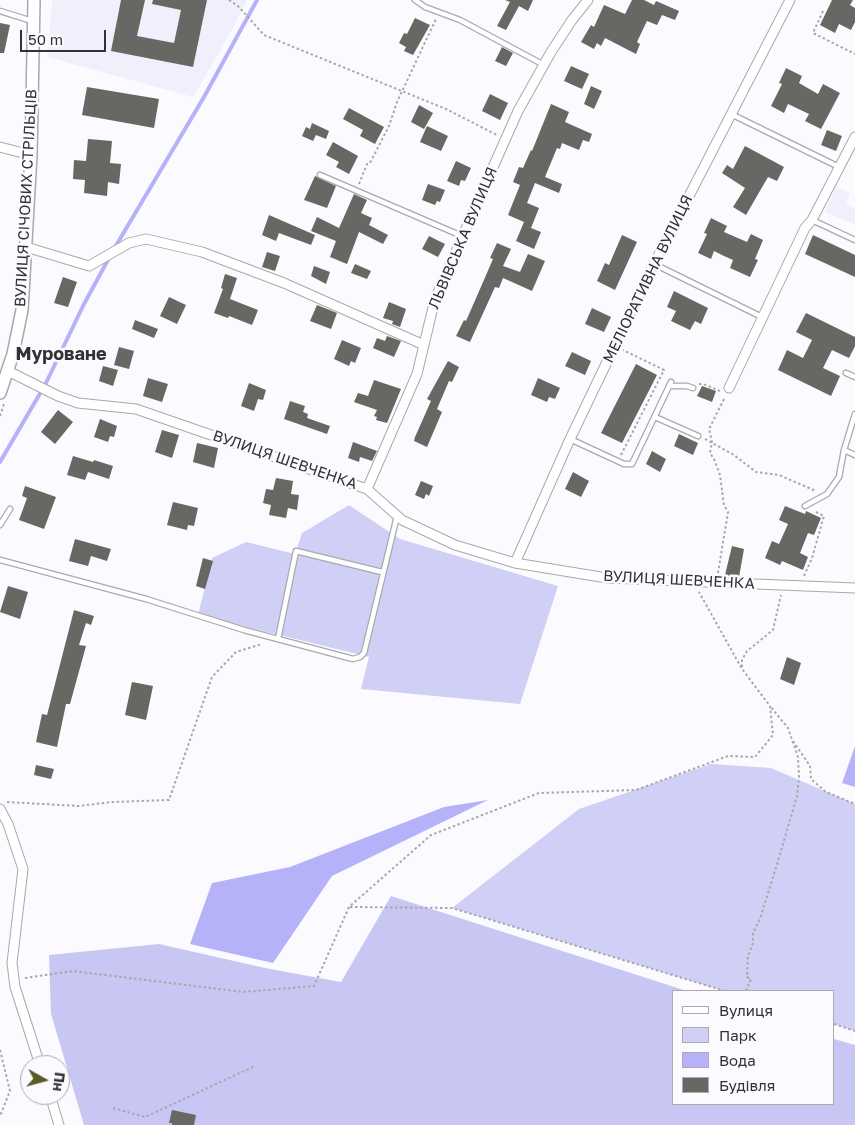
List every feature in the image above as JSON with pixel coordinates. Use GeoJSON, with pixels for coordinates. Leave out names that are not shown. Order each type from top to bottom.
{"type":"FeatureCollection","features":[{"type":"Feature","properties":{"kind":"street","name":"ВУЛИЦЯ СІЧОВИХ СТРІЛЬЦІВ"},"geometry":{"type":"LineString","coordinates":[[0,393],[18,334],[22,310],[31,155],[32,21],[34,0]]}},
{"type":"Feature","properties":{"kind":"street","name":"ЛЬВІВСЬКА ВУЛИЦЯ"},"geometry":{"type":"LineString","coordinates":[[367,489],[417,374],[435,299],[518,111],[572,20],[588,0]]}},
{"type":"Feature","properties":{"kind":"street","name":"МЕЛІОРАТИВНА ВУЛИЦЯ"},"geometry":{"type":"LineString","coordinates":[[515,563],[570,439],[654,264],[790,0]]}},
{"type":"Feature","properties":{"kind":"street"},"geometry":{"type":"LineString","coordinates":[[729,388],[805,228],[812,220],[855,137]]}},
{"type":"Feature","properties":{"kind":"street"},"geometry":{"type":"LineString","coordinates":[[0,147],[31,155]]}},
{"type":"Feature","properties":{"kind":"street"},"geometry":{"type":"LineString","coordinates":[[26,247],[89,266],[129,243],[146,239],[202,252],[284,284],[424,345]]}},
{"type":"Feature","properties":{"kind":"street","name":"ВУЛИЦЯ ШЕВЧЕНКА"},"geometry":{"type":"LineString","coordinates":[[8,371],[58,396],[78,403],[136,409],[367,489],[402,520],[455,545],[515,563],[607,578],[855,588]]}},
{"type":"Feature","properties":{"kind":"street"},"geometry":{"type":"LineString","coordinates":[[0,809],[8,824],[23,869],[12,963],[14,979],[37,1055]]}},
{"type":"Feature","properties":{"kind":"street"},"geometry":{"type":"LineString","coordinates":[[53,1105],[60,1125]]}},
{"type":"Feature","properties":{"kind":"lane"},"geometry":{"type":"LineString","coordinates":[[415,0],[424,7],[460,20],[544,65]]}},
{"type":"Feature","properties":{"kind":"lane"},"geometry":{"type":"LineString","coordinates":[[0,10],[32,21]]}},
{"type":"Feature","properties":{"kind":"lane"},"geometry":{"type":"LineString","coordinates":[[731,114],[839,167]]}},
{"type":"Feature","properties":{"kind":"lane"},"geometry":{"type":"LineString","coordinates":[[320,175],[462,236]]}},
{"type":"Feature","properties":{"kind":"lane"},"geometry":{"type":"LineString","coordinates":[[812,220],[855,240]]}},
{"type":"Feature","properties":{"kind":"lane"},"geometry":{"type":"LineString","coordinates":[[654,264],[762,317]]}},
{"type":"Feature","properties":{"kind":"lane"},"geometry":{"type":"LineString","coordinates":[[846,373],[855,377]]}},
{"type":"Feature","properties":{"kind":"lane"},"geometry":{"type":"LineString","coordinates":[[570,439],[618,462],[632,464],[670,384],[693,388]]}},
{"type":"Feature","properties":{"kind":"lane"},"geometry":{"type":"LineString","coordinates":[[805,506],[827,494],[839,477],[844,450],[855,414]]}},
{"type":"Feature","properties":{"kind":"lane"},"geometry":{"type":"LineString","coordinates":[[655,417],[698,436]]}},
{"type":"Feature","properties":{"kind":"lane"},"geometry":{"type":"LineString","coordinates":[[844,450],[855,455]]}},
{"type":"Feature","properties":{"kind":"lane"},"geometry":{"type":"LineString","coordinates":[[0,525],[10,509]]}},
{"type":"Feature","properties":{"kind":"lane"},"geometry":{"type":"LineString","coordinates":[[0,560],[146,599],[278,639],[353,659],[360,657],[364,653],[397,516]]}},
{"type":"Feature","properties":{"kind":"lane"},"geometry":{"type":"LineString","coordinates":[[278,639],[296,551],[382,572]]}},
{"type":"Feature","properties":{"kind":"path"},"geometry":{"type":"LineString","coordinates":[[228,0],[243,11],[264,35],[446,109],[506,139]]}},
{"type":"Feature","properties":{"kind":"path"},"geometry":{"type":"LineString","coordinates":[[823,10],[813,33],[855,54]]}},
{"type":"Feature","properties":{"kind":"path"},"geometry":{"type":"LineString","coordinates":[[356,191],[367,164],[370,163],[389,126],[402,91],[430,34],[438,12]]}},
{"type":"Feature","properties":{"kind":"path"},"geometry":{"type":"LineString","coordinates":[[614,346],[664,370],[618,462]]}},
{"type":"Feature","properties":{"kind":"path"},"geometry":{"type":"LineString","coordinates":[[687,386],[704,384],[722,392],[729,388]]}},
{"type":"Feature","properties":{"kind":"path"},"geometry":{"type":"LineString","coordinates":[[717,582],[728,512],[724,505],[717,465],[710,454],[712,442],[709,429],[729,388]]}},
{"type":"Feature","properties":{"kind":"path"},"geometry":{"type":"LineString","coordinates":[[698,436],[734,455],[756,472],[779,475],[809,489],[827,494]]}},
{"type":"Feature","properties":{"kind":"path"},"geometry":{"type":"LineString","coordinates":[[799,586],[812,558],[824,516],[805,506]]}},
{"type":"Feature","properties":{"kind":"path"},"geometry":{"type":"LineString","coordinates":[[693,582],[742,669],[788,728],[798,757],[799,777],[797,796],[760,918],[753,933],[753,943],[748,956],[747,977],[751,979],[746,990]]}},
{"type":"Feature","properties":{"kind":"path"},"geometry":{"type":"LineString","coordinates":[[742,669],[742,660],[746,651],[773,630],[782,585]]}},
{"type":"Feature","properties":{"kind":"path"},"geometry":{"type":"LineString","coordinates":[[0,802],[79,806],[112,802],[169,800],[212,677],[236,652],[278,639]]}},
{"type":"Feature","properties":{"kind":"path"},"geometry":{"type":"LineString","coordinates":[[14,979],[73,971],[243,992],[314,986],[349,907],[431,835],[539,793],[636,790],[728,756],[755,757],[773,735],[770,706]]}},
{"type":"Feature","properties":{"kind":"path"},"geometry":{"type":"LineString","coordinates":[[791,739],[810,766],[810,779],[826,792],[855,804]]}},
{"type":"Feature","properties":{"kind":"path"},"geometry":{"type":"LineString","coordinates":[[349,907],[452,908],[722,990]]}},
{"type":"Feature","properties":{"kind":"path"},"geometry":{"type":"LineString","coordinates":[[835,1024],[855,1031]]}},
{"type":"Feature","properties":{"kind":"path"},"geometry":{"type":"LineString","coordinates":[[0,1050],[10,1091],[0,1116]]}},
{"type":"Feature","properties":{"kind":"path"},"geometry":{"type":"LineString","coordinates":[[113,1108],[145,1117],[254,1066]]}},
{"type":"Feature","properties":{"kind":"shaded area"},"geometry":{"type":"Polygon","coordinates":[[[52,0],[247,0],[231,32],[193,97],[47,57],[52,0]]]}},
{"type":"Feature","properties":{"kind":"shaded area"},"geometry":{"type":"Polygon","coordinates":[[[836,187],[850,193],[846,204],[855,208],[855,225],[825,212],[836,187]]]}},
{"type":"Feature","properties":{"kind":"shaded area"},"geometry":{"type":"Polygon","coordinates":[[[391,896],[684,990],[672,990],[672,1105],[835,1105],[835,1039],[855,1045],[855,1125],[84,1125],[70,1078],[70,1055],[63,1055],[51,1014],[49,955],[159,944],[265,968],[341,982],[391,896]]]}},
{"type":"Feature","properties":{"kind":"green space"},"geometry":{"type":"Polygon","coordinates":[[[349,505],[400,539],[558,586],[520,704],[361,689],[369,657],[198,615],[212,558],[246,542],[295,554],[302,533],[349,505]]]}},
{"type":"Feature","properties":{"kind":"green space"},"geometry":{"type":"Polygon","coordinates":[[[711,764],[771,768],[855,804],[855,1031],[835,1024],[835,990],[722,990],[452,908],[579,809],[711,764]]]}},
{"type":"Feature","properties":{"kind":"water"},"geometry":{"type":"Polygon","coordinates":[[[855,746],[855,787],[842,783],[855,746]]]}},
{"type":"Feature","properties":{"kind":"water"},"geometry":{"type":"Polygon","coordinates":[[[488,800],[332,876],[273,963],[190,944],[212,883],[290,867],[444,807],[488,800]]]}},
{"type":"Feature","properties":{"kind":"building"},"geometry":{"type":"Polygon","coordinates":[[[121,0],[145,0],[137,36],[174,43],[181,10],[152,4],[153,0],[207,0],[193,67],[111,51],[121,0]]]}},
{"type":"Feature","properties":{"kind":"building"},"geometry":{"type":"Polygon","coordinates":[[[505,0],[533,0],[528,11],[519,6],[506,30],[497,26],[510,2],[505,0]]]}},
{"type":"Feature","properties":{"kind":"building"},"geometry":{"type":"Polygon","coordinates":[[[632,0],[644,0],[654,5],[656,1],[679,11],[675,20],[662,15],[657,25],[647,21],[637,42],[640,44],[636,54],[605,38],[601,46],[597,43],[594,49],[581,42],[591,25],[594,27],[604,5],[625,14],[632,0]]]}},
{"type":"Feature","properties":{"kind":"building"},"geometry":{"type":"Polygon","coordinates":[[[832,0],[853,0],[850,5],[855,8],[855,22],[851,30],[839,24],[835,33],[820,25],[832,0]]]}},
{"type":"Feature","properties":{"kind":"building"},"geometry":{"type":"Polygon","coordinates":[[[415,18],[430,25],[413,55],[404,51],[406,47],[399,43],[404,33],[407,34],[415,18]]]}},
{"type":"Feature","properties":{"kind":"building"},"geometry":{"type":"Polygon","coordinates":[[[0,23],[10,25],[4,53],[0,53],[0,23]]]}},
{"type":"Feature","properties":{"kind":"building"},"geometry":{"type":"Polygon","coordinates":[[[502,47],[513,53],[506,66],[495,61],[502,47]]]}},
{"type":"Feature","properties":{"kind":"building"},"geometry":{"type":"Polygon","coordinates":[[[571,66],[589,74],[582,89],[564,81],[571,66]]]}},
{"type":"Feature","properties":{"kind":"building"},"geometry":{"type":"Polygon","coordinates":[[[786,68],[802,76],[799,83],[818,94],[823,84],[840,93],[821,129],[805,121],[809,114],[788,104],[784,113],[771,106],[782,84],[779,83],[786,68]]]}},
{"type":"Feature","properties":{"kind":"building"},"geometry":{"type":"Polygon","coordinates":[[[591,86],[602,91],[594,109],[584,104],[591,86]]]}},
{"type":"Feature","properties":{"kind":"building"},"geometry":{"type":"Polygon","coordinates":[[[87,87],[159,99],[154,128],[82,115],[87,87]]]}},
{"type":"Feature","properties":{"kind":"building"},"geometry":{"type":"Polygon","coordinates":[[[490,94],[508,103],[500,120],[482,111],[490,94]]]}},
{"type":"Feature","properties":{"kind":"building"},"geometry":{"type":"Polygon","coordinates":[[[551,104],[569,112],[565,122],[592,134],[589,142],[583,140],[579,150],[562,143],[560,149],[557,148],[545,177],[562,184],[559,193],[535,183],[527,203],[539,208],[531,228],[541,232],[534,249],[516,241],[524,222],[508,215],[520,185],[513,182],[519,167],[523,168],[532,151],[551,104]]]}},
{"type":"Feature","properties":{"kind":"building"},"geometry":{"type":"Polygon","coordinates":[[[419,105],[433,113],[424,129],[411,122],[419,105]]]}},
{"type":"Feature","properties":{"kind":"building"},"geometry":{"type":"Polygon","coordinates":[[[349,108],[384,127],[375,144],[360,136],[363,130],[343,119],[349,108]]]}},
{"type":"Feature","properties":{"kind":"building"},"geometry":{"type":"Polygon","coordinates":[[[312,123],[329,131],[326,139],[316,135],[313,141],[302,136],[306,127],[310,129],[312,123]]]}},
{"type":"Feature","properties":{"kind":"building"},"geometry":{"type":"Polygon","coordinates":[[[427,126],[448,136],[441,151],[420,142],[427,126]]]}},
{"type":"Feature","properties":{"kind":"building"},"geometry":{"type":"Polygon","coordinates":[[[827,130],[842,136],[836,151],[821,145],[827,130]]]}},
{"type":"Feature","properties":{"kind":"building"},"geometry":{"type":"Polygon","coordinates":[[[88,139],[112,141],[110,163],[121,164],[119,184],[108,182],[107,196],[84,193],[85,180],[73,179],[74,160],[86,161],[88,139]]]}},
{"type":"Feature","properties":{"kind":"building"},"geometry":{"type":"Polygon","coordinates":[[[333,142],[358,156],[349,174],[336,167],[339,162],[326,155],[333,142]]]}},
{"type":"Feature","properties":{"kind":"building"},"geometry":{"type":"Polygon","coordinates":[[[745,146],[784,167],[777,181],[768,177],[746,215],[733,207],[745,188],[722,173],[727,165],[733,169],[745,146]]]}},
{"type":"Feature","properties":{"kind":"building"},"geometry":{"type":"Polygon","coordinates":[[[456,161],[471,168],[465,181],[461,180],[459,186],[447,181],[456,161]]]}},
{"type":"Feature","properties":{"kind":"building"},"geometry":{"type":"Polygon","coordinates":[[[315,176],[336,186],[327,208],[304,200],[315,176]]]}},
{"type":"Feature","properties":{"kind":"building"},"geometry":{"type":"Polygon","coordinates":[[[428,184],[445,190],[440,202],[437,201],[435,205],[422,200],[428,184]]]}},
{"type":"Feature","properties":{"kind":"building"},"geometry":{"type":"Polygon","coordinates":[[[354,194],[367,200],[361,213],[372,218],[369,225],[388,235],[383,244],[359,232],[347,264],[330,257],[336,241],[311,231],[317,217],[339,228],[354,194]]]}},
{"type":"Feature","properties":{"kind":"building"},"geometry":{"type":"Polygon","coordinates":[[[269,215],[315,235],[311,245],[279,233],[276,241],[262,235],[269,215]]]}},
{"type":"Feature","properties":{"kind":"building"},"geometry":{"type":"Polygon","coordinates":[[[711,218],[727,226],[724,232],[747,242],[751,234],[763,240],[755,259],[758,260],[750,277],[730,268],[733,260],[714,251],[711,259],[698,253],[707,234],[704,233],[711,218]]]}},
{"type":"Feature","properties":{"kind":"building"},"geometry":{"type":"Polygon","coordinates":[[[622,235],[637,242],[615,290],[597,281],[605,263],[609,265],[622,235]]]}},
{"type":"Feature","properties":{"kind":"building"},"geometry":{"type":"Polygon","coordinates":[[[813,235],[855,255],[855,277],[805,254],[813,235]]]}},
{"type":"Feature","properties":{"kind":"building"},"geometry":{"type":"Polygon","coordinates":[[[429,236],[445,244],[438,257],[422,249],[429,236]]]}},
{"type":"Feature","properties":{"kind":"building"},"geometry":{"type":"Polygon","coordinates":[[[497,243],[511,249],[503,266],[520,272],[528,254],[545,261],[532,291],[503,278],[499,288],[495,287],[470,342],[456,336],[464,320],[466,321],[493,259],[490,258],[497,243]]]}},
{"type":"Feature","properties":{"kind":"building"},"geometry":{"type":"Polygon","coordinates":[[[267,252],[280,256],[275,271],[262,267],[267,252]]]}},
{"type":"Feature","properties":{"kind":"building"},"geometry":{"type":"Polygon","coordinates":[[[355,264],[371,271],[367,279],[351,273],[355,264]]]}},
{"type":"Feature","properties":{"kind":"building"},"geometry":{"type":"Polygon","coordinates":[[[314,266],[330,272],[326,284],[311,276],[314,266]]]}},
{"type":"Feature","properties":{"kind":"building"},"geometry":{"type":"Polygon","coordinates":[[[225,274],[237,278],[230,299],[258,310],[252,325],[229,316],[228,318],[214,313],[223,289],[221,288],[225,274]]]}},
{"type":"Feature","properties":{"kind":"building"},"geometry":{"type":"Polygon","coordinates":[[[63,277],[77,282],[68,307],[54,303],[63,277]]]}},
{"type":"Feature","properties":{"kind":"building"},"geometry":{"type":"Polygon","coordinates":[[[674,291],[708,308],[701,324],[695,321],[690,330],[671,321],[676,311],[667,307],[674,291]]]}},
{"type":"Feature","properties":{"kind":"building"},"geometry":{"type":"Polygon","coordinates":[[[169,297],[186,305],[177,324],[160,316],[169,297]]]}},
{"type":"Feature","properties":{"kind":"building"},"geometry":{"type":"Polygon","coordinates":[[[389,302],[406,309],[400,327],[392,324],[393,321],[383,318],[389,302]]]}},
{"type":"Feature","properties":{"kind":"building"},"geometry":{"type":"Polygon","coordinates":[[[317,305],[337,313],[331,329],[310,321],[317,305]]]}},
{"type":"Feature","properties":{"kind":"building"},"geometry":{"type":"Polygon","coordinates":[[[592,308],[611,317],[604,332],[585,324],[592,308]]]}},
{"type":"Feature","properties":{"kind":"building"},"geometry":{"type":"Polygon","coordinates":[[[806,313],[855,337],[855,346],[849,358],[832,350],[823,368],[840,376],[831,396],[778,370],[787,350],[803,358],[812,340],[796,332],[806,313]]]}},
{"type":"Feature","properties":{"kind":"building"},"geometry":{"type":"Polygon","coordinates":[[[135,320],[158,329],[154,338],[132,329],[135,320]]]}},
{"type":"Feature","properties":{"kind":"building"},"geometry":{"type":"Polygon","coordinates":[[[387,336],[401,341],[394,357],[373,348],[377,338],[385,341],[387,336]]]}},
{"type":"Feature","properties":{"kind":"building"},"geometry":{"type":"Polygon","coordinates":[[[342,340],[361,348],[355,363],[351,361],[349,366],[334,359],[342,340]]]}},
{"type":"Feature","properties":{"kind":"building"},"geometry":{"type":"Polygon","coordinates":[[[119,347],[134,351],[129,369],[114,365],[119,347]]]}},
{"type":"Feature","properties":{"kind":"building"},"geometry":{"type":"Polygon","coordinates":[[[572,352],[591,361],[585,375],[565,366],[572,352]]]}},
{"type":"Feature","properties":{"kind":"building"},"geometry":{"type":"Polygon","coordinates":[[[448,361],[459,367],[452,382],[449,381],[437,409],[442,412],[427,447],[414,441],[431,401],[427,399],[448,361]]]}},
{"type":"Feature","properties":{"kind":"building"},"geometry":{"type":"Polygon","coordinates":[[[636,364],[657,375],[622,443],[601,433],[636,364]]]}},
{"type":"Feature","properties":{"kind":"building"},"geometry":{"type":"Polygon","coordinates":[[[103,366],[118,370],[113,386],[99,381],[103,366]]]}},
{"type":"Feature","properties":{"kind":"building"},"geometry":{"type":"Polygon","coordinates":[[[148,378],[168,384],[162,402],[143,396],[148,378]]]}},
{"type":"Feature","properties":{"kind":"building"},"geometry":{"type":"Polygon","coordinates":[[[538,378],[560,388],[555,399],[549,397],[547,402],[531,395],[538,378]]]}},
{"type":"Feature","properties":{"kind":"building"},"geometry":{"type":"Polygon","coordinates":[[[374,380],[401,389],[387,423],[376,420],[377,417],[374,416],[377,410],[354,402],[358,393],[368,396],[374,380]]]}},
{"type":"Feature","properties":{"kind":"building"},"geometry":{"type":"Polygon","coordinates":[[[249,383],[266,390],[263,400],[258,399],[254,411],[241,406],[249,383]]]}},
{"type":"Feature","properties":{"kind":"building"},"geometry":{"type":"Polygon","coordinates":[[[702,386],[716,391],[712,402],[697,396],[702,386]]]}},
{"type":"Feature","properties":{"kind":"building"},"geometry":{"type":"Polygon","coordinates":[[[290,401],[305,406],[303,412],[308,414],[307,418],[330,426],[327,434],[284,419],[290,401]]]}},
{"type":"Feature","properties":{"kind":"building"},"geometry":{"type":"Polygon","coordinates":[[[58,410],[73,422],[55,444],[41,432],[58,410]]]}},
{"type":"Feature","properties":{"kind":"building"},"geometry":{"type":"Polygon","coordinates":[[[100,419],[117,426],[114,437],[110,436],[108,442],[94,437],[100,419]]]}},
{"type":"Feature","properties":{"kind":"building"},"geometry":{"type":"Polygon","coordinates":[[[162,430],[179,435],[172,458],[155,452],[162,430]]]}},
{"type":"Feature","properties":{"kind":"building"},"geometry":{"type":"Polygon","coordinates":[[[679,434],[698,443],[693,455],[674,446],[679,434]]]}},
{"type":"Feature","properties":{"kind":"building"},"geometry":{"type":"Polygon","coordinates":[[[353,442],[377,451],[372,461],[360,457],[359,462],[348,458],[353,442]]]}},
{"type":"Feature","properties":{"kind":"building"},"geometry":{"type":"Polygon","coordinates":[[[197,443],[218,448],[214,468],[193,462],[197,443]]]}},
{"type":"Feature","properties":{"kind":"building"},"geometry":{"type":"Polygon","coordinates":[[[652,451],[666,459],[660,472],[646,464],[652,451]]]}},
{"type":"Feature","properties":{"kind":"building"},"geometry":{"type":"Polygon","coordinates":[[[73,456],[113,466],[109,479],[88,472],[85,480],[67,475],[73,456]]]}},
{"type":"Feature","properties":{"kind":"building"},"geometry":{"type":"Polygon","coordinates":[[[573,472],[589,481],[581,497],[565,489],[573,472]]]}},
{"type":"Feature","properties":{"kind":"building"},"geometry":{"type":"Polygon","coordinates":[[[276,478],[293,481],[291,494],[299,495],[297,510],[288,508],[286,518],[269,515],[271,505],[263,503],[266,489],[273,490],[276,478]]]}},
{"type":"Feature","properties":{"kind":"building"},"geometry":{"type":"Polygon","coordinates":[[[421,481],[433,486],[429,496],[426,494],[424,499],[415,495],[421,481]]]}},
{"type":"Feature","properties":{"kind":"building"},"geometry":{"type":"Polygon","coordinates":[[[25,486],[56,497],[44,529],[19,520],[27,498],[22,496],[25,486]]]}},
{"type":"Feature","properties":{"kind":"building"},"geometry":{"type":"Polygon","coordinates":[[[173,502],[198,508],[194,526],[188,525],[187,530],[167,525],[173,502]]]}},
{"type":"Feature","properties":{"kind":"building"},"geometry":{"type":"Polygon","coordinates":[[[785,506],[805,514],[806,511],[821,518],[814,535],[808,533],[800,553],[808,557],[803,570],[782,561],[780,565],[765,558],[772,541],[779,544],[788,524],[779,520],[785,506]]]}},
{"type":"Feature","properties":{"kind":"building"},"geometry":{"type":"Polygon","coordinates":[[[75,539],[111,549],[107,561],[91,556],[88,566],[69,561],[75,539]]]}},
{"type":"Feature","properties":{"kind":"building"},"geometry":{"type":"Polygon","coordinates":[[[732,546],[744,549],[739,577],[725,575],[732,546]]]}},
{"type":"Feature","properties":{"kind":"building"},"geometry":{"type":"Polygon","coordinates":[[[203,558],[213,561],[205,589],[196,586],[203,558]]]}},
{"type":"Feature","properties":{"kind":"building"},"geometry":{"type":"Polygon","coordinates":[[[8,586],[28,592],[20,619],[0,612],[8,586]]]}},
{"type":"Feature","properties":{"kind":"building"},"geometry":{"type":"Polygon","coordinates":[[[74,610],[94,616],[91,625],[86,623],[79,645],[86,646],[70,704],[66,704],[57,747],[36,742],[42,714],[47,715],[74,610]]]}},
{"type":"Feature","properties":{"kind":"building"},"geometry":{"type":"Polygon","coordinates":[[[787,657],[801,663],[794,685],[780,679],[787,657]]]}},
{"type":"Feature","properties":{"kind":"building"},"geometry":{"type":"Polygon","coordinates":[[[132,682],[153,686],[146,720],[125,715],[132,682]]]}},
{"type":"Feature","properties":{"kind":"building"},"geometry":{"type":"Polygon","coordinates":[[[36,765],[54,769],[51,779],[34,775],[36,765]]]}},
{"type":"Feature","properties":{"kind":"building"},"geometry":{"type":"Polygon","coordinates":[[[172,1110],[196,1115],[194,1125],[172,1125],[172,1123],[169,1123],[172,1110]]]}},
{"type":"Feature","properties":{"kind":"waterway"},"geometry":{"type":"LineString","coordinates":[[114,249],[204,97],[257,0]]}},
{"type":"Feature","properties":{"kind":"waterway"},"geometry":{"type":"LineString","coordinates":[[0,462],[45,385],[84,304],[109,258]]}},
{"type":"Feature","properties":{"kind":"district","name":"Муроване"},"geometry":{"type":"Point","coordinates":[61,354]}}]}
